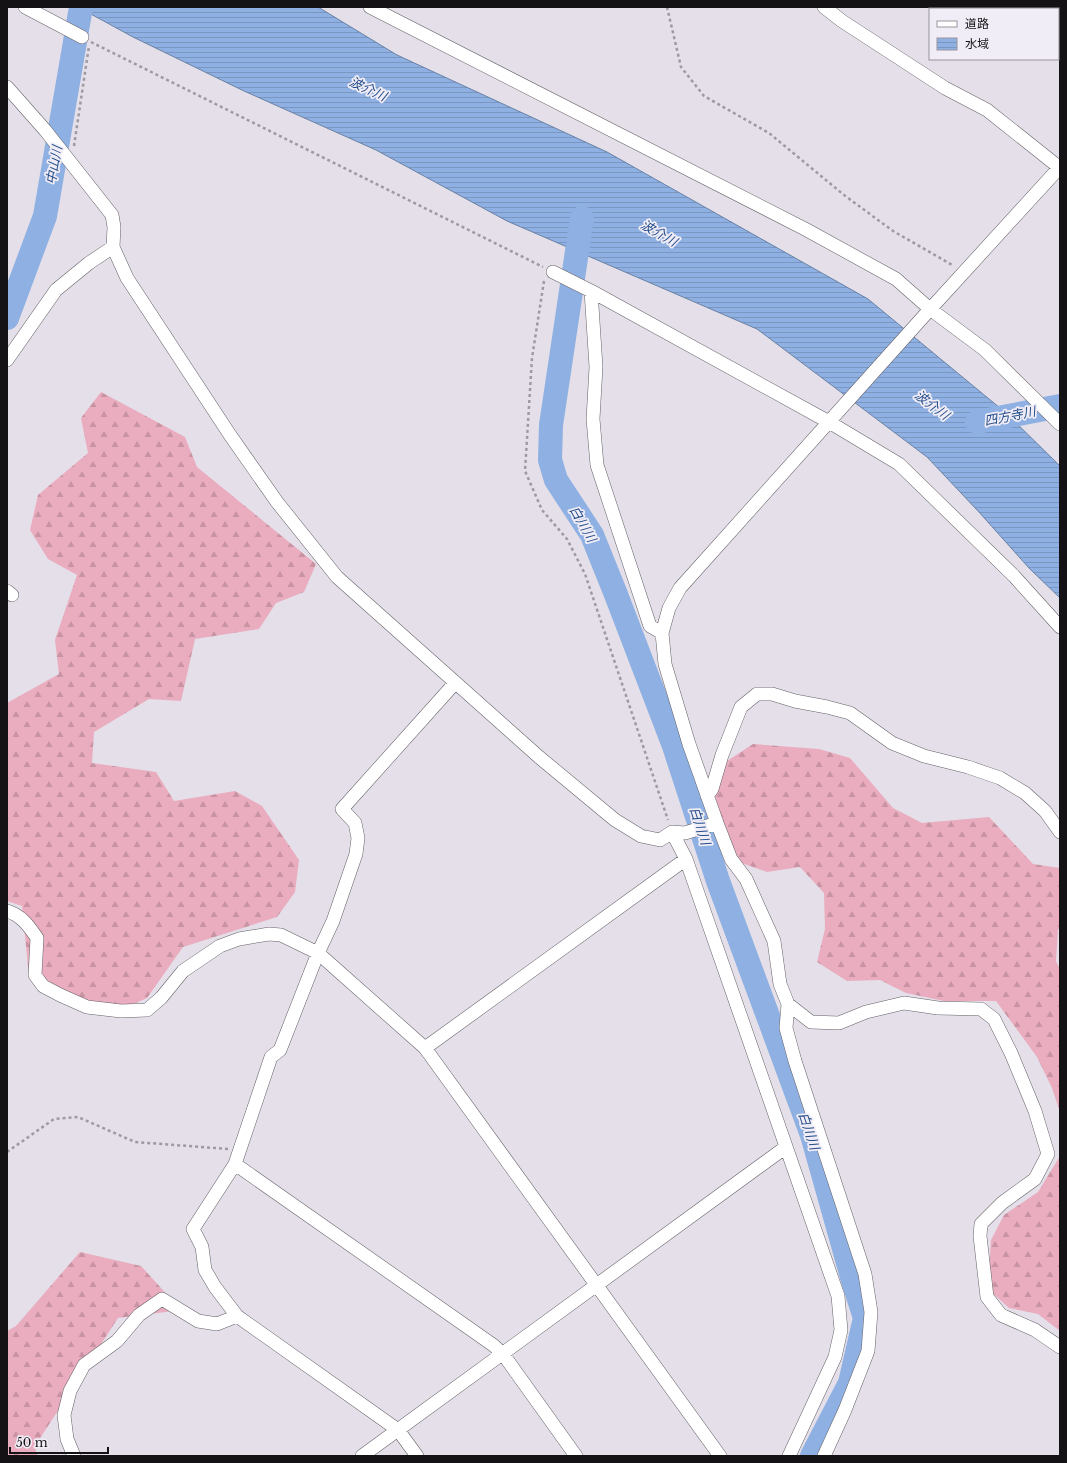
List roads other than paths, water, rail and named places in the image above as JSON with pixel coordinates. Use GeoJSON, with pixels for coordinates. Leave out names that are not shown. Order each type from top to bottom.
{"type":"FeatureCollection","features":[{"type":"Feature","properties":{"kind":"street"},"geometry":{"type":"LineString","coordinates":[[25,7],[86,39]]}},
{"type":"Feature","properties":{"kind":"street"},"geometry":{"type":"LineString","coordinates":[[370,7],[805,229],[896,279],[926,313],[985,350],[1057,422]]}},
{"type":"Feature","properties":{"kind":"street"},"geometry":{"type":"LineString","coordinates":[[824,7],[842,21],[945,88],[987,110],[1060,167],[840,408],[680,588],[669,608],[662,633],[665,664],[707,796],[713,825],[731,860],[746,879],[774,941],[780,984],[788,1004],[786,1028],[789,1041],[829,1168],[865,1274],[871,1312],[868,1351],[845,1410],[824,1456]]}},
{"type":"Feature","properties":{"kind":"street"},"geometry":{"type":"LineString","coordinates":[[7,87],[45,130],[112,215],[114,227],[113,247],[127,278],[230,435],[277,502],[337,577],[539,757],[615,820],[641,836],[660,840],[679,832],[713,825]]}},
{"type":"Feature","properties":{"kind":"street"},"geometry":{"type":"LineString","coordinates":[[7,360],[56,290],[89,263],[113,247]]}},
{"type":"Feature","properties":{"kind":"street"},"geometry":{"type":"LineString","coordinates":[[548,272],[591,290],[829,422],[899,464],[1014,576],[1060,627]]}},
{"type":"Feature","properties":{"kind":"street"},"geometry":{"type":"LineString","coordinates":[[591,290],[596,367],[593,419],[597,465],[650,626],[662,633]]}},
{"type":"Feature","properties":{"kind":"street"},"geometry":{"type":"LineString","coordinates":[[417,1456],[398,1430],[237,1316],[215,1287],[205,1270],[202,1248],[193,1229],[235,1164],[271,1057],[280,1050],[318,953],[333,921],[356,854],[358,838],[355,823],[342,809],[455,683]]}},
{"type":"Feature","properties":{"kind":"street"},"geometry":{"type":"LineString","coordinates":[[707,796],[712,789],[722,755],[741,707],[757,694],[772,694],[795,701],[827,706],[850,713],[892,743],[924,756],[968,767],[1000,778],[1025,792],[1045,811],[1060,832]]}},
{"type":"Feature","properties":{"kind":"street"},"geometry":{"type":"LineString","coordinates":[[679,832],[686,859],[838,1296],[841,1330],[835,1357],[789,1456]]}},
{"type":"Feature","properties":{"kind":"street"},"geometry":{"type":"LineString","coordinates":[[425,1048],[686,859]]}},
{"type":"Feature","properties":{"kind":"street"},"geometry":{"type":"LineString","coordinates":[[7,911],[13,913],[24,921],[37,938],[35,974],[43,986],[87,1007],[114,1010],[147,1010],[161,998],[183,971],[220,946],[240,939],[269,934],[281,935],[318,953],[425,1048],[720,1456]]}},
{"type":"Feature","properties":{"kind":"street"},"geometry":{"type":"LineString","coordinates":[[788,1004],[811,1022],[840,1023],[866,1012],[904,1003],[938,1008],[981,1009],[994,1019],[1011,1053],[1035,1111],[1048,1154],[1035,1178],[1002,1203],[981,1224],[980,1236],[987,1297],[1001,1315],[1035,1330],[1060,1346]]}},
{"type":"Feature","properties":{"kind":"street"},"geometry":{"type":"LineString","coordinates":[[362,1456],[786,1147]]}},
{"type":"Feature","properties":{"kind":"street"},"geometry":{"type":"LineString","coordinates":[[235,1164],[493,1345],[503,1354],[576,1456]]}},
{"type":"Feature","properties":{"kind":"street"},"geometry":{"type":"LineString","coordinates":[[74,1456],[67,1439],[64,1415],[70,1391],[84,1365],[117,1341],[139,1315],[162,1299],[198,1321],[217,1324],[237,1316]]}},
{"type":"Feature","properties":{"kind":"water","name":"波介川"},"geometry":{"type":"Polygon","coordinates":[[[78,7],[318,7],[397,55],[607,152],[868,299],[1006,413],[1060,466],[1060,598],[1029,568],[927,457],[757,329],[507,221],[376,150],[244,91],[133,37],[78,7]]]}},
{"type":"Feature","properties":{"kind":"waterway","name":"中山川"},"geometry":{"type":"LineString","coordinates":[[7,318],[45,216],[81,7]]}},
{"type":"Feature","properties":{"kind":"waterway","name":"白川川"},"geometry":{"type":"LineString","coordinates":[[582,218],[551,425],[550,460],[556,480],[592,535],[674,746],[718,881],[812,1135],[865,1318],[850,1383],[812,1456]]}},
{"type":"Feature","properties":{"kind":"waterway","name":"四方寺川"},"geometry":{"type":"LineString","coordinates":[[977,422],[1060,406]]}}]}
